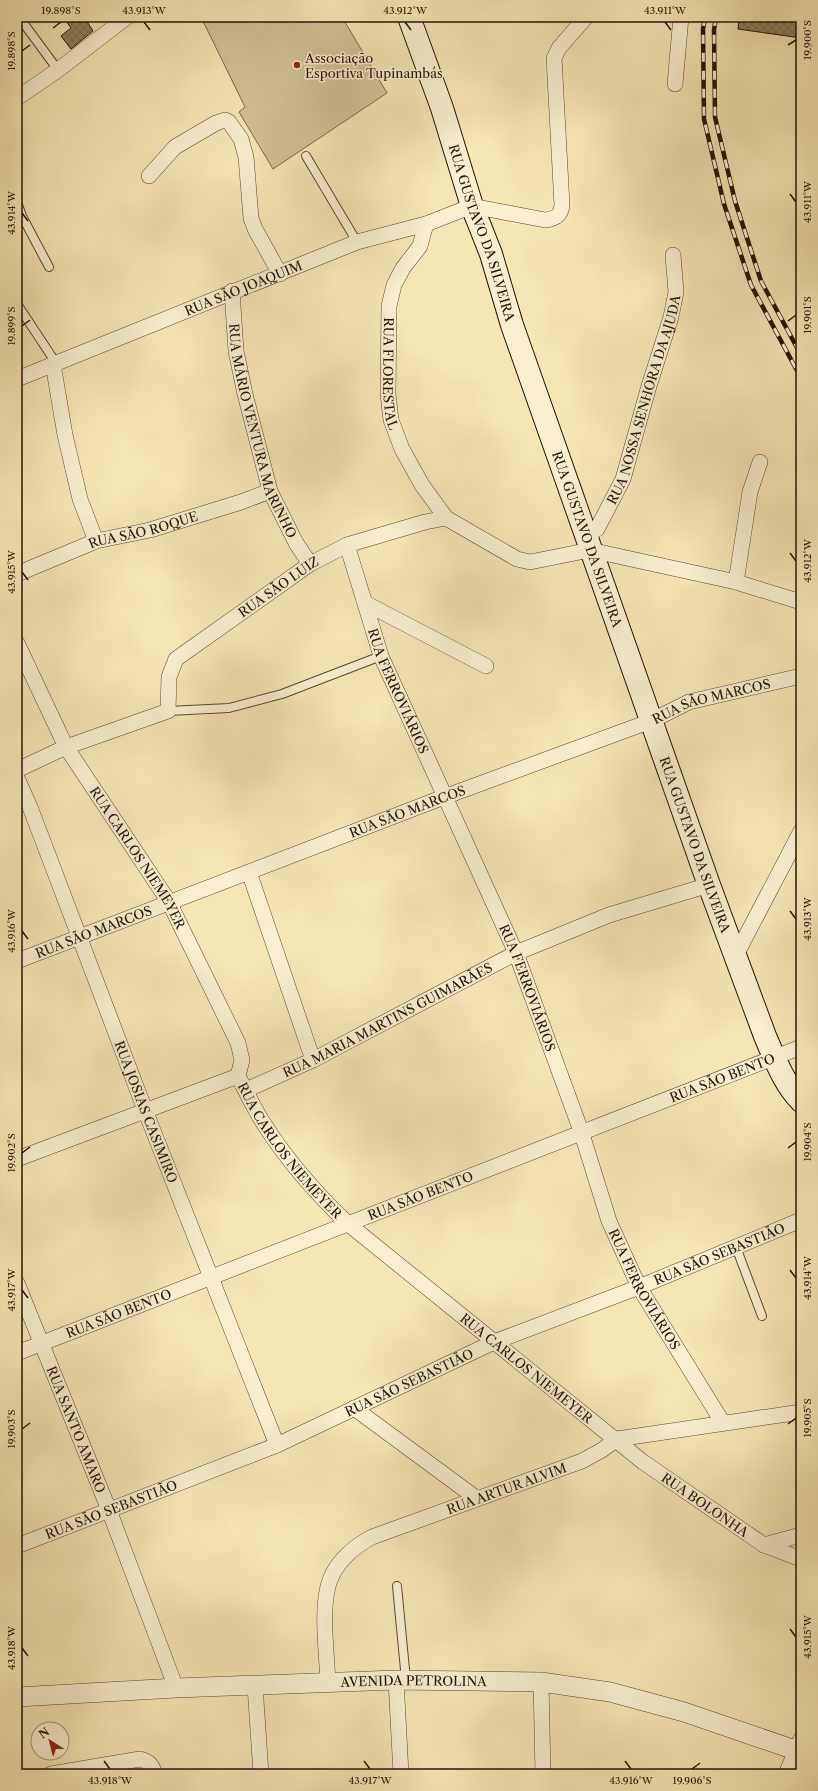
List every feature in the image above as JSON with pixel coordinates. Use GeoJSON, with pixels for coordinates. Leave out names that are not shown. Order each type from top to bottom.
{"type":"FeatureCollection","features":[{"type":"Feature","properties":{"kind":"main road","name":"RUA GUSTAVO DA SILVEIRA"},"geometry":{"type":"LineString","coordinates":[[409,17],[442,108],[472,206],[492,254],[512,325],[709,885],[774,1058],[795,1095],[801,1101]]}},
{"type":"Feature","properties":{"kind":"main road","name":"RUA GUSTAVO DA SILVEIRA"},"geometry":{"type":"LineString","coordinates":[[774,1058],[801,1082]]}},
{"type":"Feature","properties":{"kind":"street"},"geometry":{"type":"LineString","coordinates":[[17,98],[58,70],[127,17]]}},
{"type":"Feature","properties":{"kind":"street"},"geometry":{"type":"LineString","coordinates":[[472,206],[545,220],[552,219],[560,214],[562,205],[554,58],[559,48],[586,17]]}},
{"type":"Feature","properties":{"kind":"street"},"geometry":{"type":"LineString","coordinates":[[674,84],[681,17]]}},
{"type":"Feature","properties":{"kind":"street"},"geometry":{"type":"LineString","coordinates":[[149,176],[175,147],[216,123],[225,120],[229,122],[241,139],[246,157],[251,218],[255,229],[280,274]]}},
{"type":"Feature","properties":{"kind":"street","name":"RUA SÃO JOAQUIM"},"geometry":{"type":"LineString","coordinates":[[17,379],[232,291],[280,274],[357,242],[426,224],[472,206]]}},
{"type":"Feature","properties":{"kind":"street","name":"RUA FLORESTAL"},"geometry":{"type":"LineString","coordinates":[[426,224],[420,246],[403,268],[394,285],[389,306],[388,394],[391,420],[402,449],[422,485],[446,518]]}},
{"type":"Feature","properties":{"kind":"street","name":"RUA NOSSA SENHORA DA AJUDA"},"geometry":{"type":"LineString","coordinates":[[589,543],[623,479],[649,386],[671,317],[676,292],[673,255]]}},
{"type":"Feature","properties":{"kind":"street","name":"RUA MÁRIO VENTURA MARINHO"},"geometry":{"type":"LineString","coordinates":[[232,291],[236,351],[245,394],[270,491],[296,543],[310,564]]}},
{"type":"Feature","properties":{"kind":"street"},"geometry":{"type":"LineString","coordinates":[[55,364],[65,435],[78,492],[96,541]]}},
{"type":"Feature","properties":{"kind":"street"},"geometry":{"type":"LineString","coordinates":[[736,582],[750,492],[760,462]]}},
{"type":"Feature","properties":{"kind":"street","name":"RUA SÃO ROQUE"},"geometry":{"type":"LineString","coordinates":[[17,574],[96,541],[150,530],[234,504],[270,491]]}},
{"type":"Feature","properties":{"kind":"street"},"geometry":{"type":"LineString","coordinates":[[446,518],[505,554],[530,562],[589,543],[736,582],[801,602]]}},
{"type":"Feature","properties":{"kind":"street","name":"RUA SÃO LUIZ"},"geometry":{"type":"LineString","coordinates":[[168,711],[169,677],[176,659],[310,564],[347,545],[410,526],[446,518]]}},
{"type":"Feature","properties":{"kind":"street","name":"RUA FERROVIÁRIOS"},"geometry":{"type":"LineString","coordinates":[[347,545],[381,656],[516,953],[581,1131],[609,1220],[639,1287],[723,1423]]}},
{"type":"Feature","properties":{"kind":"street"},"geometry":{"type":"LineString","coordinates":[[366,603],[486,666]]}},
{"type":"Feature","properties":{"kind":"street","name":"RUA CARLOS NIEMEYER"},"geometry":{"type":"LineString","coordinates":[[17,643],[66,747],[169,902],[238,1043],[242,1060],[238,1076],[265,1126],[288,1159],[315,1192],[347,1223],[617,1439]]}},
{"type":"Feature","properties":{"kind":"street","name":"RUA SÃO MARCOS"},"geometry":{"type":"LineString","coordinates":[[17,961],[444,797],[651,721],[689,702],[801,676]]}},
{"type":"Feature","properties":{"kind":"street"},"geometry":{"type":"LineString","coordinates":[[17,770],[66,747],[168,711]]}},
{"type":"Feature","properties":{"kind":"street","name":"RUA JOSIAS CASIMIRO"},"geometry":{"type":"LineString","coordinates":[[17,778],[30,807],[145,1110],[277,1445]]}},
{"type":"Feature","properties":{"kind":"street"},"geometry":{"type":"LineString","coordinates":[[736,955],[801,831]]}},
{"type":"Feature","properties":{"kind":"street"},"geometry":{"type":"LineString","coordinates":[[249,872],[313,1060]]}},
{"type":"Feature","properties":{"kind":"street","name":"RUA MARIA MARTINS GUIMARÃES"},"geometry":{"type":"LineString","coordinates":[[246,1090],[313,1060],[516,953],[609,915],[709,885]]}},
{"type":"Feature","properties":{"kind":"street","name":"RUA SÃO BENTO"},"geometry":{"type":"LineString","coordinates":[[17,1352],[212,1277],[581,1131],[801,1047]]}},
{"type":"Feature","properties":{"kind":"street"},"geometry":{"type":"LineString","coordinates":[[17,1159],[238,1076]]}},
{"type":"Feature","properties":{"kind":"street","name":"RUA SÃO SEBASTIÃO"},"geometry":{"type":"LineString","coordinates":[[17,1546],[277,1445],[494,1342],[639,1287],[801,1220]]}},
{"type":"Feature","properties":{"kind":"street","name":"RUA SANTO AMARO"},"geometry":{"type":"LineString","coordinates":[[17,1283],[109,1510],[176,1688]]}},
{"type":"Feature","properties":{"kind":"street"},"geometry":{"type":"LineString","coordinates":[[354,1408],[476,1498]]}},
{"type":"Feature","properties":{"kind":"street","name":"RUA ARTUR ALVIM"},"geometry":{"type":"LineString","coordinates":[[328,1683],[325,1604],[330,1579],[339,1564],[357,1545],[372,1537],[476,1498],[582,1461],[602,1450],[617,1439],[801,1412]]}},
{"type":"Feature","properties":{"kind":"street","name":"RUA BOLONHA"},"geometry":{"type":"LineString","coordinates":[[617,1439],[643,1462],[764,1545],[801,1559]]}},
{"type":"Feature","properties":{"kind":"street"},"geometry":{"type":"LineString","coordinates":[[764,1545],[801,1536]]}},
{"type":"Feature","properties":{"kind":"street"},"geometry":{"type":"LineString","coordinates":[[401,1680],[401,1774]]}},
{"type":"Feature","properties":{"kind":"street","name":"AVENIDA PETROLINA"},"geometry":{"type":"LineString","coordinates":[[17,1697],[176,1688],[401,1680],[541,1682],[610,1692],[684,1712],[800,1747]]}},
{"type":"Feature","properties":{"kind":"street"},"geometry":{"type":"LineString","coordinates":[[541,1682],[543,1774]]}},
{"type":"Feature","properties":{"kind":"street"},"geometry":{"type":"LineString","coordinates":[[255,1686],[261,1774]]}},
{"type":"Feature","properties":{"kind":"street"},"geometry":{"type":"LineString","coordinates":[[786,1774],[800,1747]]}},
{"type":"Feature","properties":{"kind":"street"},"geometry":{"type":"LineString","coordinates":[[52,1774],[140,1759],[148,1761],[156,1774]]}},
{"type":"Feature","properties":{"kind":"lane"},"geometry":{"type":"LineString","coordinates":[[19,17],[58,70]]}},
{"type":"Feature","properties":{"kind":"lane"},"geometry":{"type":"LineString","coordinates":[[306,156],[357,242]]}},
{"type":"Feature","properties":{"kind":"lane"},"geometry":{"type":"LineString","coordinates":[[17,202],[22,216],[49,267]]}},
{"type":"Feature","properties":{"kind":"lane"},"geometry":{"type":"LineString","coordinates":[[17,304],[55,364]]}},
{"type":"Feature","properties":{"kind":"lane"},"geometry":{"type":"LineString","coordinates":[[168,711],[229,708],[282,694],[381,656]]}},
{"type":"Feature","properties":{"kind":"lane"},"geometry":{"type":"LineString","coordinates":[[736,1247],[762,1316]]}},
{"type":"Feature","properties":{"kind":"lane"},"geometry":{"type":"LineString","coordinates":[[397,1586],[401,1680]]}},
{"type":"Feature","properties":{"kind":"shaded area","name":"Associação Esportiva Tupinambás"},"geometry":{"type":"Polygon","coordinates":[[[201,17],[342,17],[387,93],[273,169],[239,112],[245,107],[201,17]]]}},
{"type":"Feature","properties":{"kind":"building"},"geometry":{"type":"Polygon","coordinates":[[[63,17],[84,17],[93,31],[71,49],[61,36],[71,28],[63,17]]]}},
{"type":"Feature","properties":{"kind":"building"},"geometry":{"type":"Polygon","coordinates":[[[739,17],[801,17],[801,38],[738,29],[739,17]]]}},
{"type":"Feature","properties":{"kind":"railway"},"geometry":{"type":"LineString","coordinates":[[705,17],[703,29],[704,119],[724,204],[751,285],[801,378]]}},
{"type":"Feature","properties":{"kind":"railway"},"geometry":{"type":"LineString","coordinates":[[716,17],[714,30],[715,117],[735,201],[761,281],[801,355]]}},
{"type":"Feature","properties":{"kind":"place","name":"Associação Esportiva Tupinambás"},"geometry":{"type":"Point","coordinates":[297,65]}}]}
